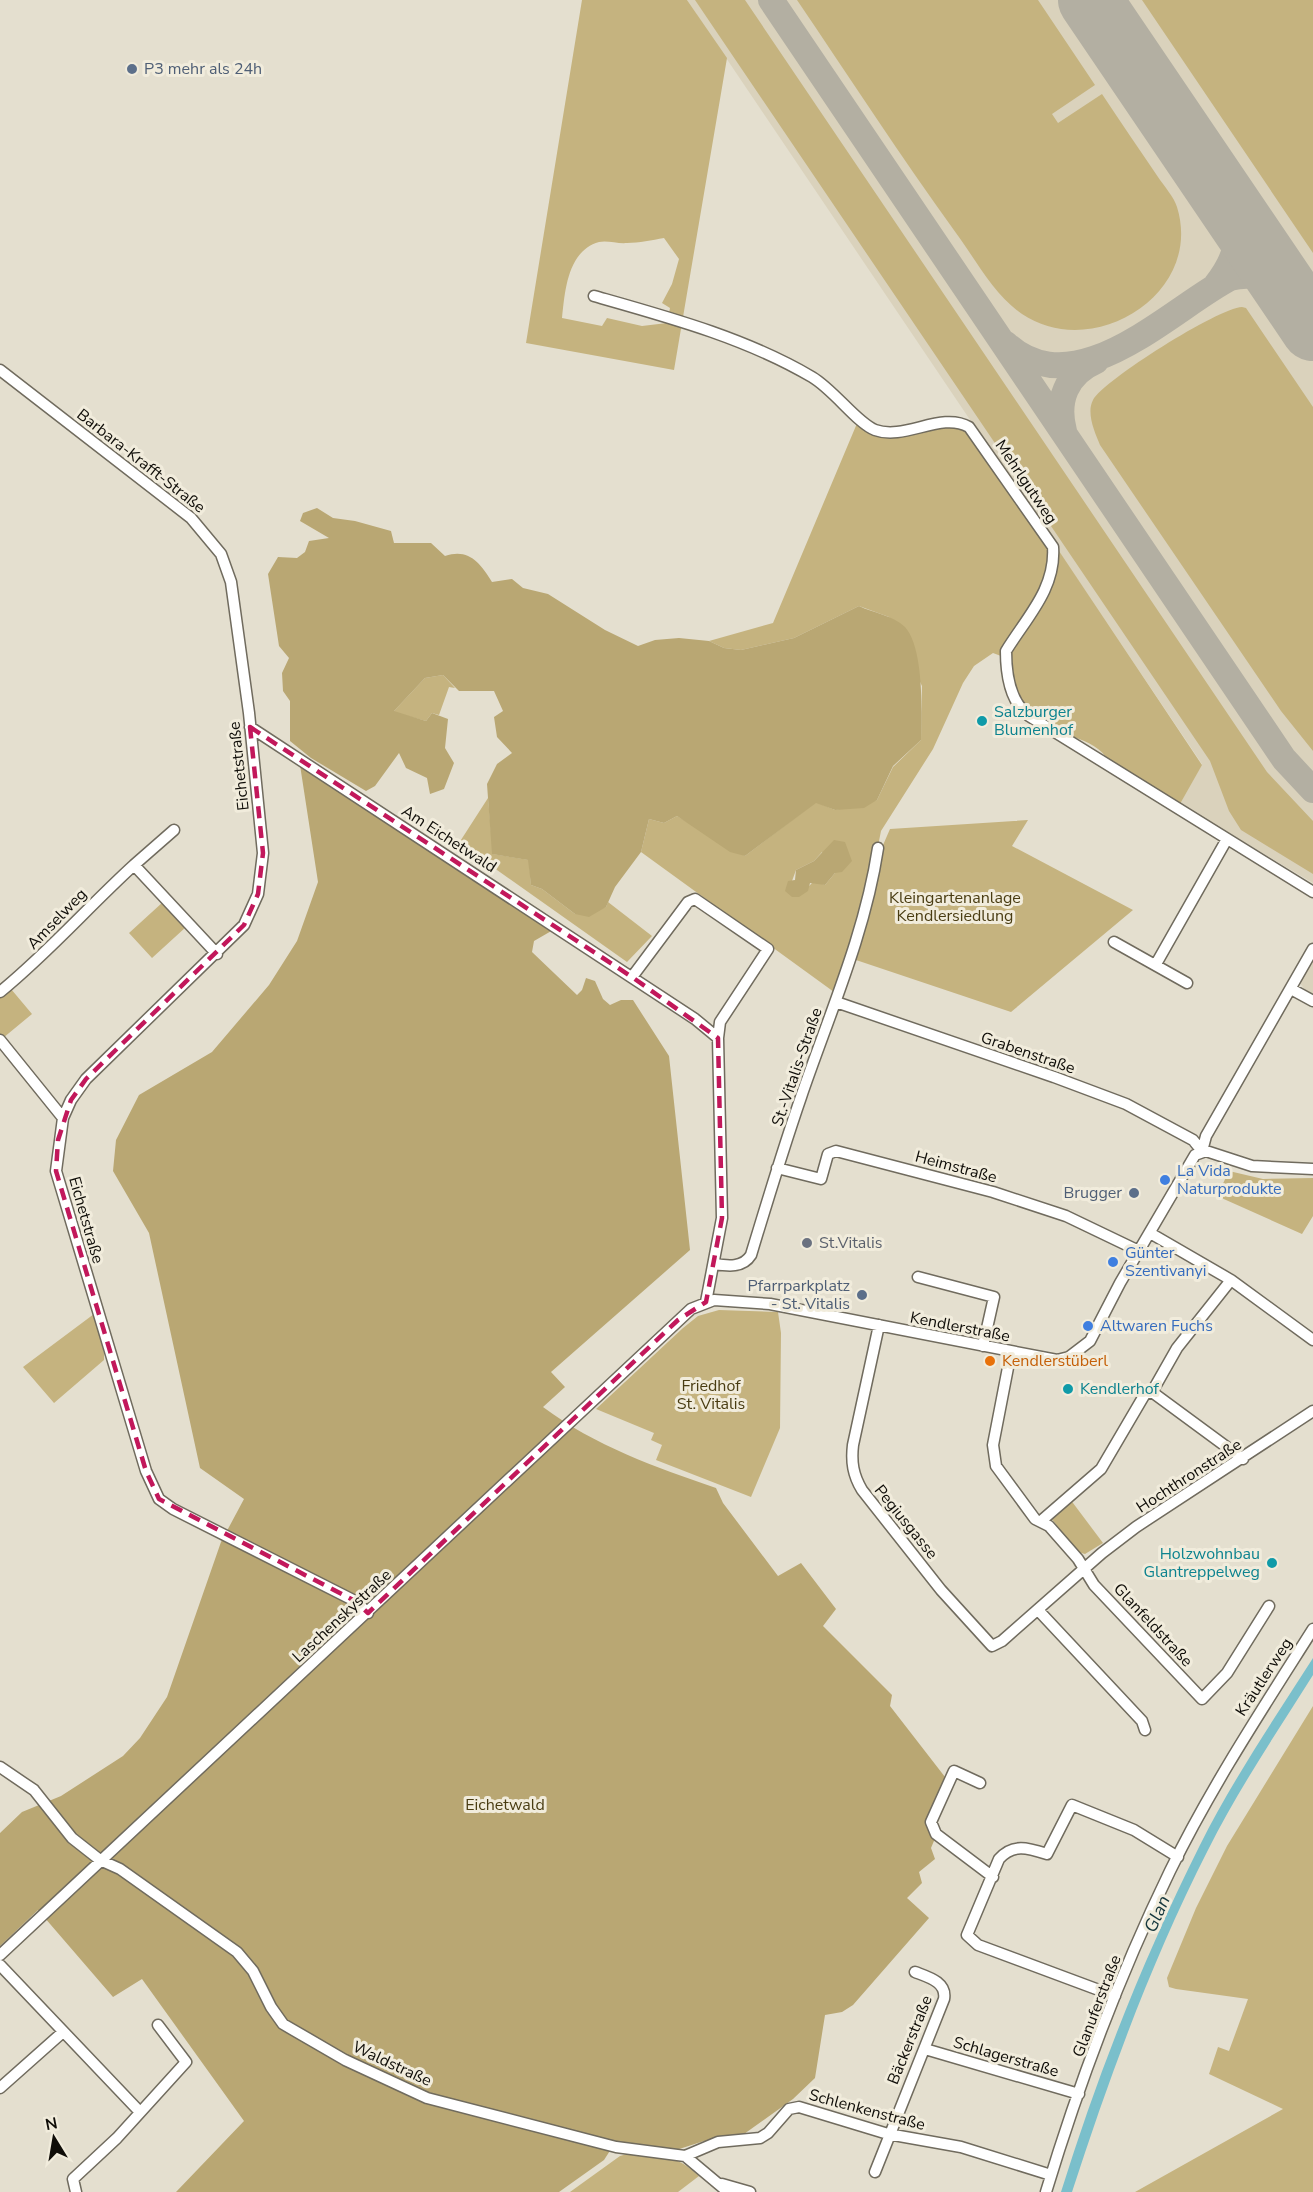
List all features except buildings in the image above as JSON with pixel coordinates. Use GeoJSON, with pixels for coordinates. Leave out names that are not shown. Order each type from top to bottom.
{"type":"FeatureCollection","features":[{"type":"Feature","properties":{"kind":"street","name":"Mehrlgutweg"},"geometry":{"type":"LineString","coordinates":[[594,296],[746,345],[783,362],[831,390],[873,430],[891,432],[950,423],[969,427],[1053,547],[1053,564],[1041,598],[1006,651],[1010,685],[1017,705],[1029,716],[1313,892]]}},
{"type":"Feature","properties":{"kind":"street","name":"Barbara-Krafft-Straße"},"geometry":{"type":"LineString","coordinates":[[0,370],[146,481],[203,529],[225,562],[234,598]]}},
{"type":"Feature","properties":{"kind":"street","name":"Eichetstraße"},"geometry":{"type":"LineString","coordinates":[[234,598],[263,853],[258,894],[244,925],[217,954],[86,1079],[71,1100],[63,1118],[56,1171],[146,1471],[159,1499],[173,1509],[356,1601],[368,1613]]}},
{"type":"Feature","properties":{"kind":"street","name":"Am Eichetwald"},"geometry":{"type":"LineString","coordinates":[[250,727],[696,1018],[718,1038]]}},
{"type":"Feature","properties":{"kind":"street","name":"Amselweg"},"geometry":{"type":"LineString","coordinates":[[0,992],[41,958],[95,901],[174,830]]}},
{"type":"Feature","properties":{"kind":"street"},"geometry":{"type":"LineString","coordinates":[[1156,964],[1227,839]]}},
{"type":"Feature","properties":{"kind":"street","name":"St.-Vitalis-Straße"},"geometry":{"type":"LineString","coordinates":[[714,1264],[738,1265],[749,1258],[777,1168],[836,1002],[872,889],[878,848]]}},
{"type":"Feature","properties":{"kind":"street"},"geometry":{"type":"LineString","coordinates":[[134,865],[217,954]]}},
{"type":"Feature","properties":{"kind":"street"},"geometry":{"type":"LineString","coordinates":[[632,977],[688,902],[695,899],[768,949],[720,1022],[718,1038],[722,1218],[706,1302]]}},
{"type":"Feature","properties":{"kind":"street"},"geometry":{"type":"LineString","coordinates":[[1114,942],[1187,983]]}},
{"type":"Feature","properties":{"kind":"street","name":"Kendlerstraße"},"geometry":{"type":"LineString","coordinates":[[706,1302],[770,1304],[1057,1360],[1082,1350],[1090,1341],[1192,1158],[1202,1151],[1206,1136],[1313,949]]}},
{"type":"Feature","properties":{"kind":"street"},"geometry":{"type":"LineString","coordinates":[[1291,989],[1313,1001]]}},
{"type":"Feature","properties":{"kind":"street","name":"Grabenstraße"},"geometry":{"type":"LineString","coordinates":[[836,1002],[1126,1104],[1193,1140],[1202,1151]]}},
{"type":"Feature","properties":{"kind":"street"},"geometry":{"type":"LineString","coordinates":[[0,1040],[63,1118]]}},
{"type":"Feature","properties":{"kind":"street","name":"Heimstraße"},"geometry":{"type":"LineString","coordinates":[[777,1168],[821,1179],[828,1154],[836,1151],[993,1192],[1066,1215],[1139,1251]]}},
{"type":"Feature","properties":{"kind":"street"},"geometry":{"type":"LineString","coordinates":[[1202,1151],[1252,1166],[1313,1169]]}},
{"type":"Feature","properties":{"kind":"street"},"geometry":{"type":"LineString","coordinates":[[1150,1233],[1231,1280],[1313,1340]]}},
{"type":"Feature","properties":{"kind":"street"},"geometry":{"type":"LineString","coordinates":[[918,1277],[994,1296],[983,1346]]}},
{"type":"Feature","properties":{"kind":"street"},"geometry":{"type":"LineString","coordinates":[[1041,1521],[1101,1469],[1145,1394],[1152,1392],[1177,1348],[1231,1280]]}},
{"type":"Feature","properties":{"kind":"street","name":"Laschenskystraße"},"geometry":{"type":"LineString","coordinates":[[0,1955],[368,1613],[678,1320],[706,1302]]}},
{"type":"Feature","properties":{"kind":"street","name":"Pegiusgasse"},"geometry":{"type":"LineString","coordinates":[[879,1325],[852,1456],[855,1476],[866,1496],[941,1590],[992,1646],[1002,1641],[1038,1610]]}},
{"type":"Feature","properties":{"kind":"street","name":"Glanfeldstraße"},"geometry":{"type":"LineString","coordinates":[[1011,1352],[997,1419],[993,1461],[1035,1519],[1049,1526],[1071,1551],[1094,1585],[1202,1699],[1227,1673],[1269,1606]]}},
{"type":"Feature","properties":{"kind":"street"},"geometry":{"type":"LineString","coordinates":[[1152,1392],[1243,1459]]}},
{"type":"Feature","properties":{"kind":"street","name":"Hochthronstraße"},"geometry":{"type":"LineString","coordinates":[[1084,1570],[1137,1527],[1313,1411]]}},
{"type":"Feature","properties":{"kind":"street"},"geometry":{"type":"LineString","coordinates":[[1084,1570],[1038,1610],[1142,1721],[1145,1730]]}},
{"type":"Feature","properties":{"kind":"street","name":"Kräutlerweg"},"geometry":{"type":"LineString","coordinates":[[1241,1742],[1313,1629]]}},
{"type":"Feature","properties":{"kind":"street","name":"Glanuferstraße"},"geometry":{"type":"LineString","coordinates":[[1046,2192],[1115,1996],[1179,1857],[1241,1742]]}},
{"type":"Feature","properties":{"kind":"street","name":"Waldstraße"},"geometry":{"type":"LineString","coordinates":[[0,1767],[34,1790],[72,1838],[100,1860],[120,1869],[237,1953],[254,1971],[271,2007],[283,2024],[345,2060],[438,2101],[616,2147],[685,2156],[725,2188]]}},
{"type":"Feature","properties":{"kind":"street"},"geometry":{"type":"LineString","coordinates":[[980,1784],[954,1771],[931,1822],[936,1834],[993,1877]]}},
{"type":"Feature","properties":{"kind":"street"},"geometry":{"type":"LineString","coordinates":[[1115,1996],[978,1945],[967,1935],[999,1859],[1015,1847],[1047,1854],[1072,1805],[1134,1830],[1179,1857]]}},
{"type":"Feature","properties":{"kind":"street"},"geometry":{"type":"LineString","coordinates":[[0,1965],[139,2111]]}},
{"type":"Feature","properties":{"kind":"street","name":"Bäckerstraße"},"geometry":{"type":"LineString","coordinates":[[875,2172],[888,2134],[925,2049],[945,1994],[940,1984],[915,1972]]}},
{"type":"Feature","properties":{"kind":"street"},"geometry":{"type":"LineString","coordinates":[[76,2192],[73,2179],[117,2138],[139,2111],[186,2062],[158,2025]]}},
{"type":"Feature","properties":{"kind":"street"},"geometry":{"type":"LineString","coordinates":[[0,2088],[63,2032]]}},
{"type":"Feature","properties":{"kind":"street","name":"Schlagerstraße"},"geometry":{"type":"LineString","coordinates":[[925,2049],[1079,2094]]}},
{"type":"Feature","properties":{"kind":"street","name":"Schlenkenstraße"},"geometry":{"type":"LineString","coordinates":[[685,2156],[718,2142],[759,2138],[768,2133],[789,2109],[799,2107],[888,2134],[961,2148],[1051,2175]]}},
{"type":"Feature","properties":{"kind":"street"},"geometry":{"type":"LineString","coordinates":[[725,2188],[750,2192]]}},
{"type":"Feature","properties":{"kind":"highlighted area"},"geometry":{"type":"Polygon","coordinates":[[[250,727],[632,977],[718,1038],[722,1218],[706,1302],[678,1320],[368,1613],[355,1601],[159,1499],[146,1471],[56,1171],[58,1140],[71,1100],[86,1079],[244,925],[258,894],[263,853],[250,727]]]}},
{"type":"Feature","properties":{"kind":"shaded area"},"geometry":{"type":"Polygon","coordinates":[[[687,0],[1313,0],[1313,883],[1180,804],[1202,764],[687,0]]]}},
{"type":"Feature","properties":{"kind":"shaded area"},"geometry":{"type":"Polygon","coordinates":[[[1313,960],[1313,1001],[1300,983],[1313,960]]]}},
{"type":"Feature","properties":{"kind":"green space"},"geometry":{"type":"Polygon","coordinates":[[[582,0],[687,0],[727,58],[674,370],[526,343],[582,0]],[[664,238],[632,243],[599,242],[588,247],[574,263],[567,285],[562,318],[602,326],[607,318],[642,326],[667,323],[670,308],[662,303],[672,284],[679,259],[664,238]]]}},
{"type":"Feature","properties":{"kind":"green space"},"geometry":{"type":"Polygon","coordinates":[[[695,0],[745,0],[1267,772],[1313,821],[1313,874],[1241,830],[1229,811],[1210,761],[695,0]]]}},
{"type":"Feature","properties":{"kind":"green space"},"geometry":{"type":"Polygon","coordinates":[[[797,0],[1038,0],[1095,85],[1052,114],[1058,123],[1102,94],[1176,203],[1181,239],[1174,267],[1159,292],[1136,311],[1109,324],[1080,330],[1050,327],[1022,314],[1012,306],[986,276],[797,0]]]}},
{"type":"Feature","properties":{"kind":"green space"},"geometry":{"type":"Polygon","coordinates":[[[1142,0],[1313,0],[1313,253],[1142,0]]]}},
{"type":"Feature","properties":{"kind":"green space"},"geometry":{"type":"Polygon","coordinates":[[[1242,307],[1246,308],[1313,407],[1313,751],[1281,711],[1100,445],[1090,411],[1093,400],[1102,390],[1139,362],[1210,319],[1242,307]]]}},
{"type":"Feature","properties":{"kind":"green space"},"geometry":{"type":"Polygon","coordinates":[[[858,421],[866,429],[944,425],[968,428],[1057,548],[1202,765],[1180,804],[1106,757],[1094,746],[1063,733],[1035,715],[1018,696],[1009,659],[993,653],[974,666],[963,683],[933,749],[881,831],[870,886],[834,992],[641,852],[649,819],[664,823],[677,816],[745,856],[816,802],[835,810],[877,800],[893,767],[921,740],[922,686],[889,617],[859,606],[794,638],[741,650],[724,648],[709,641],[773,623],[858,421]],[[822,852],[814,861],[796,870],[792,881],[808,887],[814,881],[825,885],[835,873],[822,852]]]}},
{"type":"Feature","properties":{"kind":"green space"},"geometry":{"type":"Polygon","coordinates":[[[317,508],[333,518],[355,521],[391,531],[394,543],[431,543],[445,556],[461,554],[467,556],[478,563],[492,582],[512,579],[523,588],[548,594],[605,630],[638,646],[655,640],[679,638],[709,641],[724,648],[741,650],[794,638],[859,606],[889,617],[905,627],[916,650],[921,681],[921,740],[893,766],[877,800],[864,808],[835,810],[816,803],[745,856],[730,852],[677,816],[664,823],[649,819],[641,852],[615,887],[606,907],[589,917],[575,914],[542,889],[531,885],[528,860],[492,854],[487,784],[497,764],[512,753],[497,737],[494,717],[503,711],[494,691],[459,691],[443,675],[425,678],[394,711],[426,721],[432,713],[448,719],[445,748],[454,763],[444,789],[430,794],[427,778],[406,768],[399,753],[375,786],[366,791],[311,758],[290,741],[290,701],[283,691],[282,673],[289,658],[279,646],[268,574],[278,557],[297,558],[305,552],[309,541],[329,538],[300,521],[303,513],[317,508]]]}},
{"type":"Feature","properties":{"kind":"green space"},"geometry":{"type":"Polygon","coordinates":[[[443,675],[455,688],[449,687],[439,715],[432,713],[426,721],[393,712],[425,678],[443,675]]]}},
{"type":"Feature","properties":{"kind":"green space","name":"Eichetwald"},"geometry":{"type":"Polygon","coordinates":[[[300,765],[553,930],[534,941],[532,952],[577,995],[582,990],[586,978],[595,981],[603,999],[610,1005],[621,1000],[633,1000],[669,1056],[690,1250],[551,1372],[565,1387],[543,1407],[583,1433],[626,1454],[716,1488],[723,1503],[778,1576],[801,1563],[836,1609],[823,1626],[892,1695],[890,1706],[945,1777],[926,1825],[936,1836],[931,1848],[935,1859],[919,1872],[922,1883],[907,1898],[929,1918],[853,2005],[842,2012],[825,2015],[815,2078],[793,2099],[737,2139],[704,2141],[673,2151],[615,2143],[604,2160],[559,2192],[176,2192],[244,2121],[142,1979],[113,1997],[38,1910],[0,1946],[0,1833],[22,1812],[61,1796],[123,1756],[140,1738],[167,1697],[221,1542],[244,1499],[200,1468],[149,1233],[113,1171],[116,1140],[139,1095],[212,1052],[269,985],[297,941],[318,882],[300,765]]]}},
{"type":"Feature","properties":{"kind":"green space"},"geometry":{"type":"Polygon","coordinates":[[[488,798],[493,854],[529,860],[531,885],[542,889],[575,914],[606,907],[608,902],[652,936],[627,962],[459,843],[488,798]]]}},
{"type":"Feature","properties":{"kind":"green space","name":"Kleingartenanlage Kendlersiedlung"},"geometry":{"type":"Polygon","coordinates":[[[1028,820],[1012,846],[1133,910],[1011,1012],[853,959],[880,852],[890,829],[1028,820]]]}},
{"type":"Feature","properties":{"kind":"green space"},"geometry":{"type":"Polygon","coordinates":[[[834,840],[845,842],[852,861],[842,872],[835,873],[825,885],[810,883],[808,891],[799,897],[792,897],[785,891],[788,881],[795,880],[796,870],[814,861],[834,840]]]}},
{"type":"Feature","properties":{"kind":"green space"},"geometry":{"type":"Polygon","coordinates":[[[163,902],[186,927],[152,958],[129,933],[163,902]]]}},
{"type":"Feature","properties":{"kind":"green space"},"geometry":{"type":"Polygon","coordinates":[[[11,989],[32,1014],[3,1038],[0,1035],[0,998],[11,989]]]}},
{"type":"Feature","properties":{"kind":"green space"},"geometry":{"type":"Polygon","coordinates":[[[1229,1171],[1263,1179],[1313,1178],[1313,1216],[1302,1234],[1217,1196],[1229,1171]]]}},
{"type":"Feature","properties":{"kind":"green space","name":"Friedhof St. Vitalis"},"geometry":{"type":"Polygon","coordinates":[[[719,1310],[778,1312],[781,1333],[780,1428],[751,1497],[656,1460],[662,1445],[651,1440],[654,1433],[596,1409],[683,1328],[698,1316],[719,1310]]]}},
{"type":"Feature","properties":{"kind":"green space"},"geometry":{"type":"Polygon","coordinates":[[[94,1314],[104,1360],[54,1403],[23,1367],[94,1314]]]}},
{"type":"Feature","properties":{"kind":"green space"},"geometry":{"type":"Polygon","coordinates":[[[1070,1499],[1103,1543],[1085,1554],[1078,1552],[1051,1518],[1070,1499]]]}},
{"type":"Feature","properties":{"kind":"green space"},"geometry":{"type":"Polygon","coordinates":[[[1313,1706],[1313,2192],[1135,2192],[1283,2109],[1209,2074],[1218,2047],[1229,2051],[1248,1999],[1176,1989],[1169,1987],[1167,1978],[1196,1908],[1227,1846],[1313,1706]]]}},
{"type":"Feature","properties":{"kind":"green space"},"geometry":{"type":"Polygon","coordinates":[[[634,2152],[669,2157],[684,2164],[699,2176],[678,2192],[570,2192],[620,2156],[634,2152]]]}},
{"type":"Feature","properties":{"kind":"water"},"geometry":{"type":"Polygon","coordinates":[[[1313,1658],[1313,1675],[1232,1805],[1168,1933],[1133,2018],[1072,2192],[1061,2192],[1106,2059],[1179,1887],[1226,1797],[1313,1658]]]}},
{"type":"Feature","properties":{"kind":"taxiway"},"geometry":{"type":"LineString","coordinates":[[771,0],[1284,759],[1313,790]]}},
{"type":"Feature","properties":{"kind":"taxiway"},"geometry":{"type":"LineString","coordinates":[[1216,285],[1233,257],[1237,238],[1230,206]]}},
{"type":"Feature","properties":{"kind":"taxiway"},"geometry":{"type":"LineString","coordinates":[[1006,344],[1033,361],[1062,365],[1092,360],[1151,330],[1230,278],[1257,277],[1284,286]]}},
{"type":"Feature","properties":{"kind":"taxiway"},"geometry":{"type":"LineString","coordinates":[[1064,431],[1061,409],[1066,390],[1077,373],[1096,361]]}},
{"type":"Feature","properties":{"kind":"runway"},"geometry":{"type":"LineString","coordinates":[[1090,0],[1313,329]]}},
{"type":"Feature","properties":{"kind":"place","name":"P3 mehr als 24h"},"geometry":{"type":"Point","coordinates":[132,69]}},
{"type":"Feature","properties":{"kind":"place","name":"Salzburger Blumenhof"},"geometry":{"type":"Point","coordinates":[982,721]}},
{"type":"Feature","properties":{"kind":"place","name":"La Vida Naturprodukte"},"geometry":{"type":"Point","coordinates":[1165,1180]}},
{"type":"Feature","properties":{"kind":"place","name":"Brugger"},"geometry":{"type":"Point","coordinates":[1134,1193]}},
{"type":"Feature","properties":{"kind":"place","name":"St.Vitalis"},"geometry":{"type":"Point","coordinates":[807,1243]}},
{"type":"Feature","properties":{"kind":"place","name":"Günter Szentivanyi"},"geometry":{"type":"Point","coordinates":[1113,1262]}},
{"type":"Feature","properties":{"kind":"place","name":"Pfarrparkplatz - St. Vitalis"},"geometry":{"type":"Point","coordinates":[862,1295]}},
{"type":"Feature","properties":{"kind":"place","name":"Altwaren Fuchs"},"geometry":{"type":"Point","coordinates":[1088,1326]}},
{"type":"Feature","properties":{"kind":"place","name":"Kendlerstüberl"},"geometry":{"type":"Point","coordinates":[990,1361]}},
{"type":"Feature","properties":{"kind":"place","name":"Kendlerhof"},"geometry":{"type":"Point","coordinates":[1068,1389]}},
{"type":"Feature","properties":{"kind":"place","name":"Holzwohnbau Glantreppelweg"},"geometry":{"type":"Point","coordinates":[1272,1563]}},
{"type":"Feature","properties":{"kind":"water label","name":"Glan"},"geometry":{"type":"Point","coordinates":[1157,1914]}}]}
